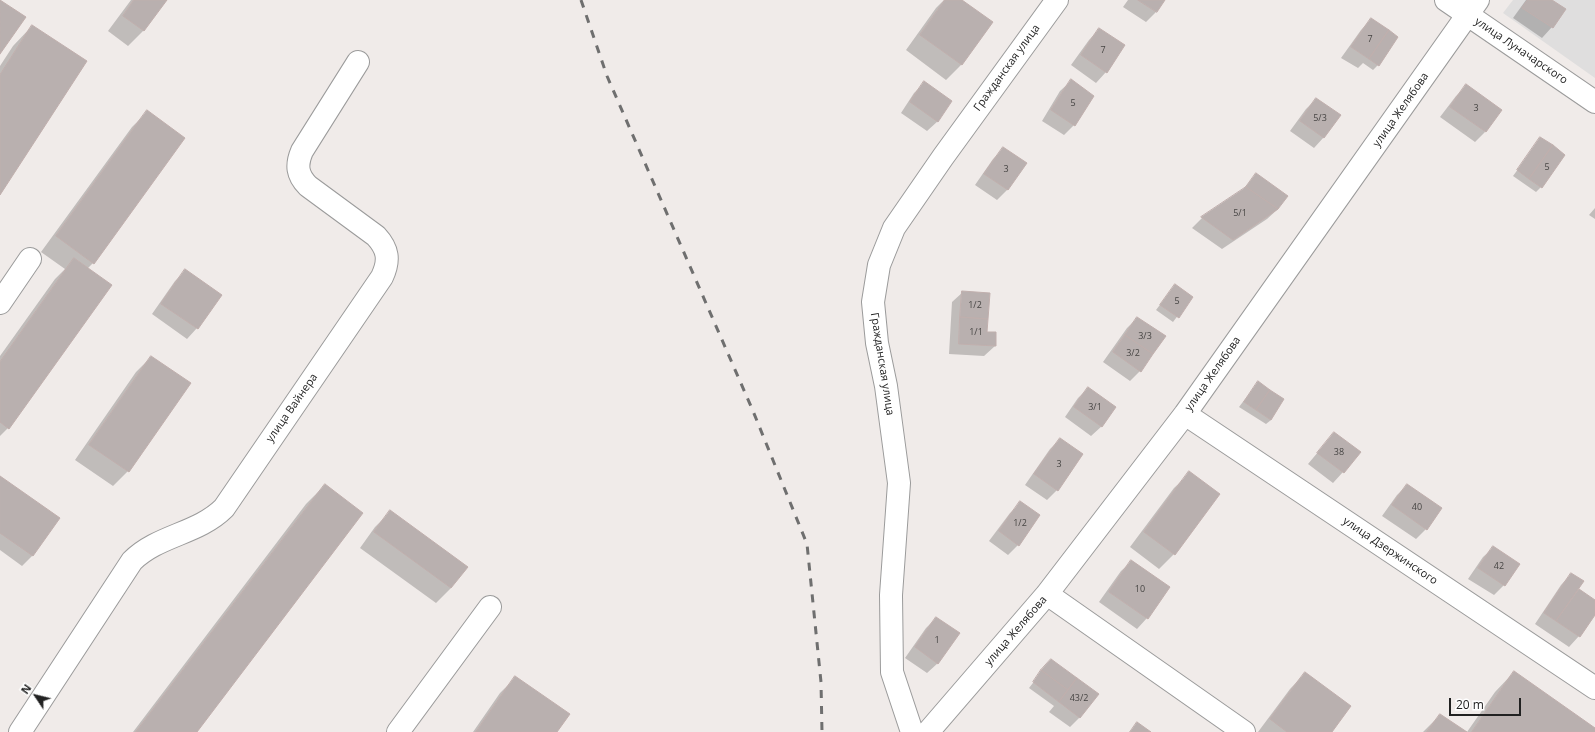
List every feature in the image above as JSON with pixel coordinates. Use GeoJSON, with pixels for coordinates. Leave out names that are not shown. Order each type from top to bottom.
{"type":"FeatureCollection","features":[{"type":"Feature","properties":{"kind":"street","name":"Гражданская улица"},"geometry":{"type":"LineString","coordinates":[[912,732],[892,672],[890,595],[900,483],[886,386],[877,342],[873,302],[879,265],[894,228],[943,157],[1057,0]]}},
{"type":"Feature","properties":{"kind":"street","name":"улица Луначарского"},"geometry":{"type":"LineString","coordinates":[[1446,0],[1473,7],[1595,102]]}},
{"type":"Feature","properties":{"kind":"street","name":"улица Желябова"},"geometry":{"type":"LineString","coordinates":[[928,732],[1047,594],[1185,414],[1473,7]]}},
{"type":"Feature","properties":{"kind":"street","name":"улица Вайнера"},"geometry":{"type":"LineString","coordinates":[[20,732],[132,561],[143,551],[155,544],[214,518],[224,508],[382,277],[387,266],[388,255],[384,244],[376,236],[308,186],[301,179],[298,170],[298,160],[302,151],[358,62]]}},
{"type":"Feature","properties":{"kind":"street"},"geometry":{"type":"LineString","coordinates":[[0,303],[30,259]]}},
{"type":"Feature","properties":{"kind":"street","name":"улица Дзержинского"},"geometry":{"type":"LineString","coordinates":[[1185,414],[1595,688]]}},
{"type":"Feature","properties":{"kind":"street"},"geometry":{"type":"LineString","coordinates":[[1047,594],[1244,732]]}},
{"type":"Feature","properties":{"kind":"street"},"geometry":{"type":"LineString","coordinates":[[398,732],[490,607]]}},
{"type":"Feature","properties":{"kind":"shaded area"},"geometry":{"type":"Polygon","coordinates":[[[1513,0],[1595,0],[1595,78],[1503,13],[1513,0]]]}},
{"type":"Feature","properties":{"kind":"building"},"geometry":{"type":"Polygon","coordinates":[[[0,0],[26,17],[0,54],[0,0]]]}},
{"type":"Feature","properties":{"kind":"building"},"geometry":{"type":"Polygon","coordinates":[[[134,0],[167,0],[144,31],[123,16],[134,0]]]}},
{"type":"Feature","properties":{"kind":"building"},"geometry":{"type":"Polygon","coordinates":[[[945,0],[962,0],[993,22],[962,65],[920,35],[945,0]]]}},
{"type":"Feature","properties":{"kind":"building"},"geometry":{"type":"Polygon","coordinates":[[[1138,0],[1165,0],[1157,12],[1138,0]]]}},
{"type":"Feature","properties":{"kind":"building"},"geometry":{"type":"Polygon","coordinates":[[[1528,0],[1552,0],[1566,9],[1553,28],[1522,8],[1528,0]]]}},
{"type":"Feature","properties":{"kind":"building"},"geometry":{"type":"Polygon","coordinates":[[[1371,18],[1389,30],[1369,59],[1351,47],[1371,18]]]}},
{"type":"Feature","properties":{"kind":"building"},"geometry":{"type":"Polygon","coordinates":[[[32,25],[87,61],[0,195],[0,75],[32,25]]]}},
{"type":"Feature","properties":{"kind":"building"},"geometry":{"type":"Polygon","coordinates":[[[1099,28],[1125,45],[1107,73],[1081,55],[1099,28]]]}},
{"type":"Feature","properties":{"kind":"building"},"geometry":{"type":"Polygon","coordinates":[[[1389,30],[1398,37],[1379,66],[1369,59],[1389,30]]]}},
{"type":"Feature","properties":{"kind":"building"},"geometry":{"type":"Polygon","coordinates":[[[1071,79],[1094,96],[1075,126],[1051,110],[1071,79]]]}},
{"type":"Feature","properties":{"kind":"building"},"geometry":{"type":"Polygon","coordinates":[[[924,81],[952,101],[938,122],[910,102],[924,81]]]}},
{"type":"Feature","properties":{"kind":"building"},"geometry":{"type":"Polygon","coordinates":[[[1466,84],[1502,110],[1486,132],[1450,107],[1466,84]]]}},
{"type":"Feature","properties":{"kind":"building"},"geometry":{"type":"Polygon","coordinates":[[[1316,98],[1341,115],[1324,138],[1300,121],[1316,98]]]}},
{"type":"Feature","properties":{"kind":"building"},"geometry":{"type":"Polygon","coordinates":[[[147,110],[185,138],[94,264],[56,236],[147,110]]]}},
{"type":"Feature","properties":{"kind":"building"},"geometry":{"type":"Polygon","coordinates":[[[1540,137],[1553,145],[1529,179],[1517,170],[1540,137]]]}},
{"type":"Feature","properties":{"kind":"building"},"geometry":{"type":"Polygon","coordinates":[[[1553,145],[1565,155],[1542,188],[1529,179],[1553,145]]]}},
{"type":"Feature","properties":{"kind":"building"},"geometry":{"type":"Polygon","coordinates":[[[1003,147],[1027,163],[1008,190],[984,174],[1003,147]]]}},
{"type":"Feature","properties":{"kind":"building"},"geometry":{"type":"Polygon","coordinates":[[[1256,173],[1288,196],[1278,209],[1246,187],[1256,173]]]}},
{"type":"Feature","properties":{"kind":"building"},"geometry":{"type":"Polygon","coordinates":[[[1246,187],[1278,209],[1233,240],[1201,217],[1246,187]]]}},
{"type":"Feature","properties":{"kind":"building"},"geometry":{"type":"Polygon","coordinates":[[[74,258],[112,285],[9,429],[0,422],[0,362],[74,258]]]}},
{"type":"Feature","properties":{"kind":"building"},"geometry":{"type":"Polygon","coordinates":[[[185,269],[222,295],[198,329],[161,304],[185,269]]]}},
{"type":"Feature","properties":{"kind":"building"},"geometry":{"type":"Polygon","coordinates":[[[1175,284],[1193,297],[1179,318],[1160,305],[1175,284]]]}},
{"type":"Feature","properties":{"kind":"building"},"geometry":{"type":"Polygon","coordinates":[[[962,291],[990,293],[988,319],[960,317],[962,291]]]}},
{"type":"Feature","properties":{"kind":"building"},"geometry":{"type":"Polygon","coordinates":[[[960,317],[988,319],[987,332],[996,332],[996,346],[959,344],[960,317]]]}},
{"type":"Feature","properties":{"kind":"building"},"geometry":{"type":"Polygon","coordinates":[[[1137,317],[1166,336],[1153,354],[1125,335],[1137,317]]]}},
{"type":"Feature","properties":{"kind":"building"},"geometry":{"type":"Polygon","coordinates":[[[1125,335],[1153,354],[1141,372],[1113,352],[1125,335]]]}},
{"type":"Feature","properties":{"kind":"building"},"geometry":{"type":"Polygon","coordinates":[[[151,356],[191,383],[129,472],[89,445],[151,356]]]}},
{"type":"Feature","properties":{"kind":"building"},"geometry":{"type":"Polygon","coordinates":[[[1258,381],[1270,390],[1256,410],[1244,402],[1258,381]]]}},
{"type":"Feature","properties":{"kind":"building"},"geometry":{"type":"Polygon","coordinates":[[[1088,387],[1116,407],[1102,427],[1074,407],[1088,387]]]}},
{"type":"Feature","properties":{"kind":"building"},"geometry":{"type":"Polygon","coordinates":[[[1270,390],[1284,399],[1271,420],[1256,410],[1270,390]]]}},
{"type":"Feature","properties":{"kind":"building"},"geometry":{"type":"Polygon","coordinates":[[[1334,432],[1361,452],[1344,473],[1317,453],[1334,432]]]}},
{"type":"Feature","properties":{"kind":"building"},"geometry":{"type":"Polygon","coordinates":[[[1060,438],[1083,454],[1058,491],[1034,474],[1060,438]]]}},
{"type":"Feature","properties":{"kind":"building"},"geometry":{"type":"Polygon","coordinates":[[[1189,471],[1220,494],[1175,555],[1144,532],[1189,471]]]}},
{"type":"Feature","properties":{"kind":"building"},"geometry":{"type":"Polygon","coordinates":[[[0,476],[60,518],[33,556],[0,533],[0,476]]]}},
{"type":"Feature","properties":{"kind":"building"},"geometry":{"type":"Polygon","coordinates":[[[325,484],[363,513],[197,732],[136,732],[325,484]]]}},
{"type":"Feature","properties":{"kind":"building"},"geometry":{"type":"Polygon","coordinates":[[[1407,484],[1442,508],[1427,530],[1392,505],[1407,484]]]}},
{"type":"Feature","properties":{"kind":"building"},"geometry":{"type":"Polygon","coordinates":[[[1020,501],[1040,515],[1019,546],[999,531],[1020,501]]]}},
{"type":"Feature","properties":{"kind":"building"},"geometry":{"type":"Polygon","coordinates":[[[390,510],[468,567],[451,588],[374,532],[390,510]]]}},
{"type":"Feature","properties":{"kind":"building"},"geometry":{"type":"Polygon","coordinates":[[[1493,546],[1520,564],[1505,586],[1478,568],[1493,546]]]}},
{"type":"Feature","properties":{"kind":"building"},"geometry":{"type":"Polygon","coordinates":[[[1131,560],[1170,587],[1148,619],[1109,592],[1131,560]]]}},
{"type":"Feature","properties":{"kind":"building"},"geometry":{"type":"Polygon","coordinates":[[[1571,573],[1584,581],[1556,621],[1544,613],[1571,573]]]}},
{"type":"Feature","properties":{"kind":"building"},"geometry":{"type":"Polygon","coordinates":[[[1579,589],[1595,600],[1595,615],[1580,637],[1556,621],[1579,589]]]}},
{"type":"Feature","properties":{"kind":"building"},"geometry":{"type":"Polygon","coordinates":[[[936,617],[960,633],[938,664],[915,647],[936,617]]]}},
{"type":"Feature","properties":{"kind":"building"},"geometry":{"type":"Polygon","coordinates":[[[1051,659],[1077,678],[1068,690],[1041,670],[1051,659]]]}},
{"type":"Feature","properties":{"kind":"building"},"geometry":{"type":"Polygon","coordinates":[[[1041,670],[1068,690],[1059,702],[1033,682],[1041,670]]]}},
{"type":"Feature","properties":{"kind":"building"},"geometry":{"type":"Polygon","coordinates":[[[1514,671],[1595,728],[1595,732],[1472,732],[1514,671]]]}},
{"type":"Feature","properties":{"kind":"building"},"geometry":{"type":"Polygon","coordinates":[[[1305,672],[1351,706],[1332,732],[1287,732],[1270,719],[1305,672]]]}},
{"type":"Feature","properties":{"kind":"building"},"geometry":{"type":"Polygon","coordinates":[[[515,676],[570,714],[557,732],[476,732],[515,676]]]}},
{"type":"Feature","properties":{"kind":"building"},"geometry":{"type":"Polygon","coordinates":[[[1077,678],[1099,694],[1080,718],[1059,702],[1077,678]]]}},
{"type":"Feature","properties":{"kind":"building"},"geometry":{"type":"Polygon","coordinates":[[[1440,714],[1467,732],[1427,732],[1440,714]]]}},
{"type":"Feature","properties":{"kind":"building"},"geometry":{"type":"Polygon","coordinates":[[[1137,722],[1151,732],[1130,732],[1137,722]]]}},
{"type":"Feature","properties":{"kind":"railway"},"geometry":{"type":"LineString","coordinates":[[581,0],[607,76],[753,411],[807,544],[821,682],[822,732]]}}]}
